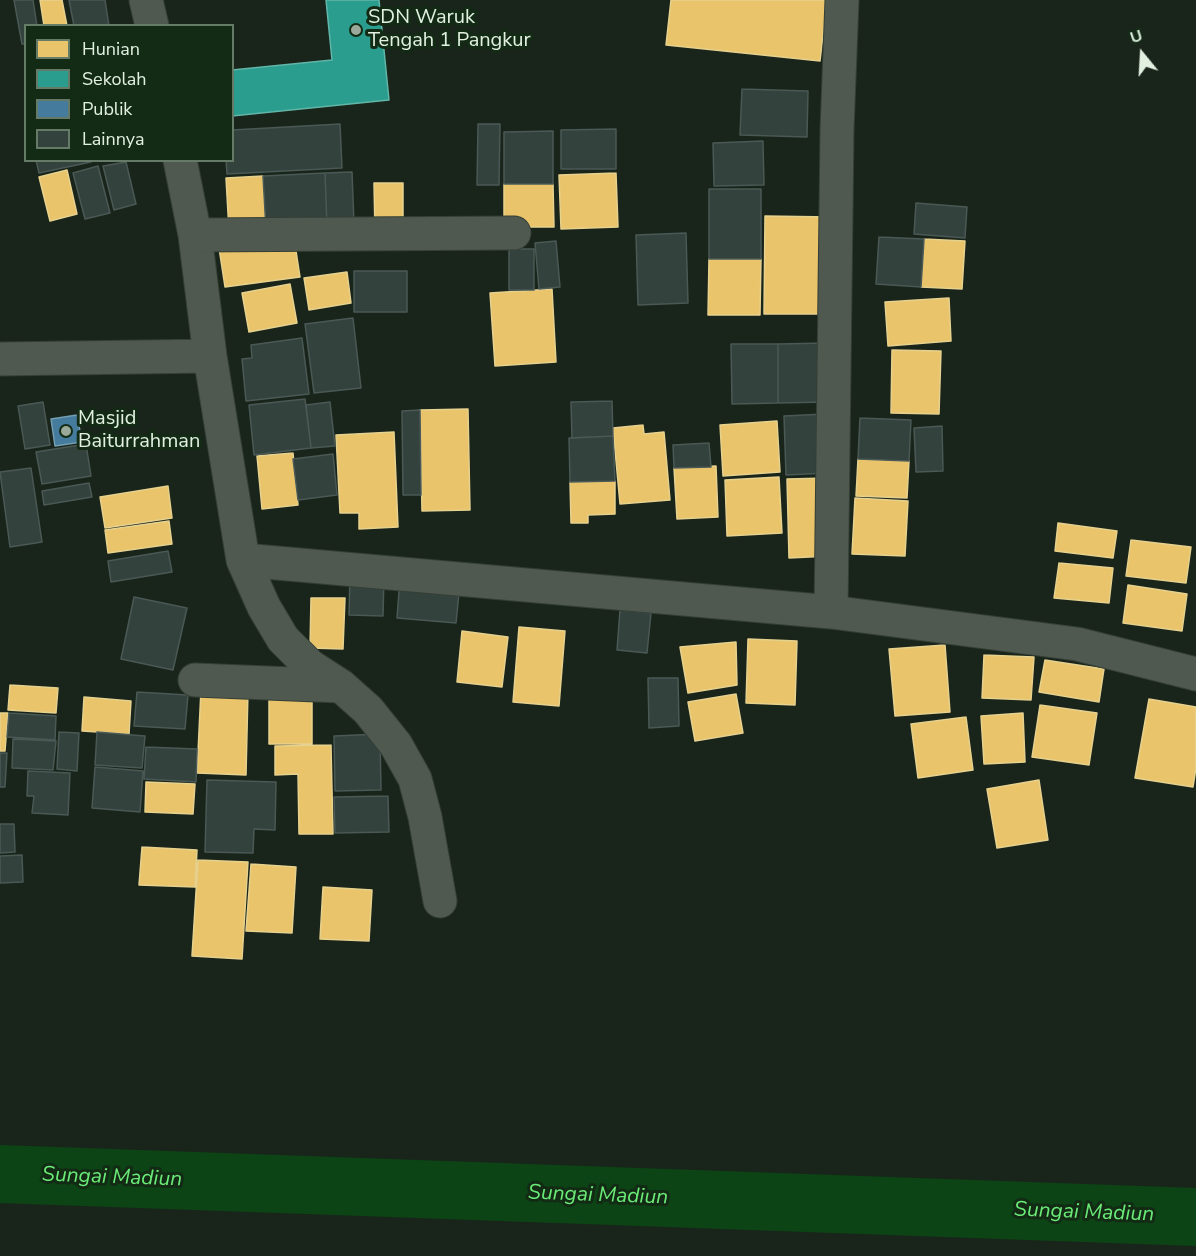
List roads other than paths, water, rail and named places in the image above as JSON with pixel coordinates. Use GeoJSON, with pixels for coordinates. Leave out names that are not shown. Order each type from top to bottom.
{"type":"FeatureCollection","features":[{"type":"Feature","properties":{"kind":"street"},"geometry":{"type":"LineString","coordinates":[[146,0],[152,24]]}},
{"type":"Feature","properties":{"kind":"street"},"geometry":{"type":"LineString","coordinates":[[831,612],[837,130],[842,0]]}},
{"type":"Feature","properties":{"kind":"street"},"geometry":{"type":"LineString","coordinates":[[180,162],[195,235],[210,356],[243,560],[264,607],[282,639],[310,666],[341,686],[375,719],[396,746],[415,779],[425,817],[440,901]]}},
{"type":"Feature","properties":{"kind":"street"},"geometry":{"type":"LineString","coordinates":[[195,235],[514,233]]}},
{"type":"Feature","properties":{"kind":"street"},"geometry":{"type":"LineString","coordinates":[[0,359],[210,356]]}},
{"type":"Feature","properties":{"kind":"street"},"geometry":{"type":"LineString","coordinates":[[243,560],[831,612],[1077,644],[1196,674]]}},
{"type":"Feature","properties":{"kind":"street"},"geometry":{"type":"LineString","coordinates":[[195,680],[341,686]]}},
{"type":"Feature","properties":{"kind":"waterway","name":"Sungai Madiun"},"geometry":{"type":"LineString","coordinates":[[0,1174],[1196,1217]]}},
{"type":"Feature","properties":{"kind":"place","name":"SDN Waruk Tengah 1 Pangkur"},"geometry":{"type":"Point","coordinates":[356,30]}},
{"type":"Feature","properties":{"kind":"place","name":"Masjid Baiturrahman"},"geometry":{"type":"Point","coordinates":[66,431]}}]}
